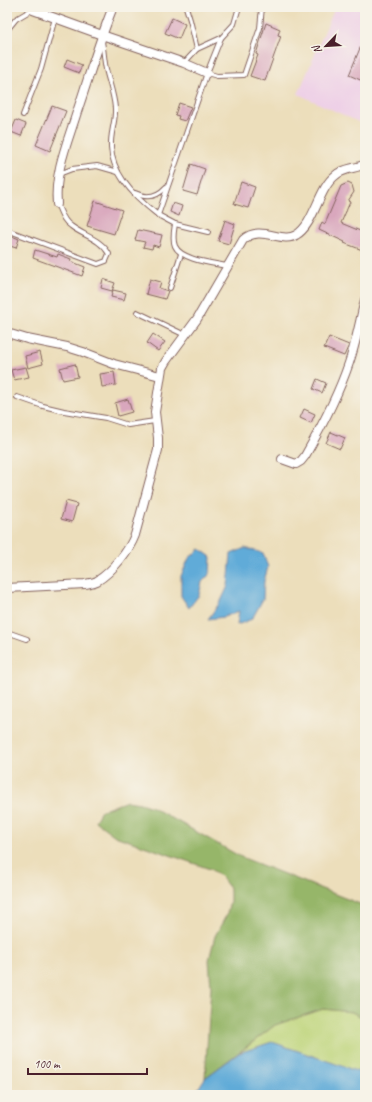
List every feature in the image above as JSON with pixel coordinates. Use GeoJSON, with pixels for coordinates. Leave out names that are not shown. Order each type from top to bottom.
{"type":"FeatureCollection","features":[{"type":"Feature","properties":{"kind":"street"},"geometry":{"type":"LineString","coordinates":[[57,204],[56,193],[59,174],[102,36],[113,7]]}},
{"type":"Feature","properties":{"kind":"street"},"geometry":{"type":"LineString","coordinates":[[33,8],[102,36],[184,63],[208,73]]}},
{"type":"Feature","properties":{"kind":"street"},"geometry":{"type":"LineString","coordinates":[[7,588],[85,584],[96,581],[105,575],[131,546],[158,450],[155,412],[160,376],[166,361],[197,318],[243,240],[257,234],[268,234],[289,238],[294,236],[306,226],[330,181],[337,174],[365,164]]}},
{"type":"Feature","properties":{"kind":"street"},"geometry":{"type":"LineString","coordinates":[[282,459],[296,464],[301,461],[328,415],[349,364],[355,345],[365,300]]}},
{"type":"Feature","properties":{"kind":"street"},"geometry":{"type":"LineString","coordinates":[[7,333],[27,339],[67,347],[114,364],[160,376]]}},
{"type":"Feature","properties":{"kind":"lane"},"geometry":{"type":"LineString","coordinates":[[186,7],[197,49]]}},
{"type":"Feature","properties":{"kind":"lane"},"geometry":{"type":"LineString","coordinates":[[184,63],[197,49],[221,38],[234,24],[239,7]]}},
{"type":"Feature","properties":{"kind":"lane"},"geometry":{"type":"LineString","coordinates":[[208,73],[217,76],[244,75],[260,28],[261,9],[253,7]]}},
{"type":"Feature","properties":{"kind":"lane"},"geometry":{"type":"LineString","coordinates":[[7,30],[16,19],[33,8]]}},
{"type":"Feature","properties":{"kind":"lane"},"geometry":{"type":"LineString","coordinates":[[23,115],[41,69],[55,17]]}},
{"type":"Feature","properties":{"kind":"lane"},"geometry":{"type":"LineString","coordinates":[[102,36],[106,68],[115,106],[115,120],[110,147],[118,172],[144,205],[158,215],[175,224],[208,232]]}},
{"type":"Feature","properties":{"kind":"lane"},"geometry":{"type":"LineString","coordinates":[[158,215],[167,186],[221,38]]}},
{"type":"Feature","properties":{"kind":"lane"},"geometry":{"type":"LineString","coordinates":[[59,174],[72,170],[97,166],[118,172]]}},
{"type":"Feature","properties":{"kind":"lane"},"geometry":{"type":"LineString","coordinates":[[133,192],[141,196],[154,196],[160,193],[167,186]]}},
{"type":"Feature","properties":{"kind":"lane"},"geometry":{"type":"LineString","coordinates":[[7,230],[98,264],[106,261],[109,254],[106,248],[99,242],[70,226],[64,219],[57,204]]}},
{"type":"Feature","properties":{"kind":"lane"},"geometry":{"type":"LineString","coordinates":[[175,224],[173,238],[174,245],[182,254],[228,266]]}},
{"type":"Feature","properties":{"kind":"lane"},"geometry":{"type":"LineString","coordinates":[[170,288],[182,254]]}},
{"type":"Feature","properties":{"kind":"lane"},"geometry":{"type":"LineString","coordinates":[[138,312],[185,335]]}},
{"type":"Feature","properties":{"kind":"lane"},"geometry":{"type":"LineString","coordinates":[[16,397],[43,406],[106,418],[128,425],[155,421]]}},
{"type":"Feature","properties":{"kind":"lane"},"geometry":{"type":"LineString","coordinates":[[7,632],[27,639]]}},
{"type":"Feature","properties":{"kind":"shaded area"},"geometry":{"type":"Polygon","coordinates":[[[335,7],[365,7],[365,125],[298,94],[335,7]]]}},
{"type":"Feature","properties":{"kind":"green space"},"geometry":{"type":"Polygon","coordinates":[[[127,801],[152,807],[241,857],[365,906],[365,1019],[352,1012],[323,1009],[275,1025],[205,1078],[211,987],[209,960],[215,936],[227,914],[230,902],[230,889],[221,876],[210,869],[115,836],[95,821],[101,811],[127,801]]]}},
{"type":"Feature","properties":{"kind":"green space"},"geometry":{"type":"Polygon","coordinates":[[[323,1009],[352,1012],[365,1019],[365,1074],[272,1042],[239,1053],[275,1025],[323,1009]]]}},
{"type":"Feature","properties":{"kind":"water"},"geometry":{"type":"Polygon","coordinates":[[[245,548],[263,553],[268,567],[264,581],[263,599],[252,619],[237,625],[239,611],[224,617],[208,619],[221,601],[228,586],[231,554],[245,548]]]}},
{"type":"Feature","properties":{"kind":"water"},"geometry":{"type":"Polygon","coordinates":[[[200,549],[211,557],[210,574],[202,582],[199,595],[189,608],[181,596],[181,576],[189,558],[200,549]]]}},
{"type":"Feature","properties":{"kind":"water"},"geometry":{"type":"Polygon","coordinates":[[[272,1042],[365,1074],[365,1095],[194,1095],[205,1078],[239,1053],[272,1042]]]}},
{"type":"Feature","properties":{"kind":"building"},"geometry":{"type":"Polygon","coordinates":[[[172,18],[185,24],[179,39],[165,33],[172,18]]]}},
{"type":"Feature","properties":{"kind":"building"},"geometry":{"type":"Polygon","coordinates":[[[266,23],[280,29],[278,35],[281,36],[265,81],[250,76],[258,55],[256,54],[266,23]]]}},
{"type":"Feature","properties":{"kind":"building"},"geometry":{"type":"Polygon","coordinates":[[[365,36],[365,82],[349,75],[365,36]]]}},
{"type":"Feature","properties":{"kind":"building"},"geometry":{"type":"Polygon","coordinates":[[[67,59],[82,65],[79,73],[64,67],[67,59]]]}},
{"type":"Feature","properties":{"kind":"building"},"geometry":{"type":"Polygon","coordinates":[[[179,103],[191,107],[185,121],[178,119],[179,116],[175,115],[179,103]]]}},
{"type":"Feature","properties":{"kind":"building"},"geometry":{"type":"Polygon","coordinates":[[[52,106],[66,111],[50,151],[36,145],[52,106]]]}},
{"type":"Feature","properties":{"kind":"building"},"geometry":{"type":"Polygon","coordinates":[[[16,120],[26,124],[21,136],[11,132],[16,120]]]}},
{"type":"Feature","properties":{"kind":"building"},"geometry":{"type":"Polygon","coordinates":[[[191,164],[205,169],[197,195],[183,191],[191,164]]]}},
{"type":"Feature","properties":{"kind":"building"},"geometry":{"type":"Polygon","coordinates":[[[241,182],[255,187],[248,208],[234,204],[241,182]]]}},
{"type":"Feature","properties":{"kind":"building"},"geometry":{"type":"Polygon","coordinates":[[[348,183],[352,185],[354,192],[348,201],[350,202],[341,223],[365,233],[365,251],[344,243],[345,242],[319,230],[322,222],[325,224],[341,186],[348,183]]]}},
{"type":"Feature","properties":{"kind":"building"},"geometry":{"type":"Polygon","coordinates":[[[95,201],[122,210],[114,234],[87,226],[95,201]]]}},
{"type":"Feature","properties":{"kind":"building"},"geometry":{"type":"Polygon","coordinates":[[[173,203],[182,206],[179,216],[170,212],[173,203]]]}},
{"type":"Feature","properties":{"kind":"building"},"geometry":{"type":"Polygon","coordinates":[[[225,220],[235,224],[229,244],[218,241],[225,220]]]}},
{"type":"Feature","properties":{"kind":"building"},"geometry":{"type":"Polygon","coordinates":[[[138,230],[162,235],[159,247],[153,245],[152,249],[143,247],[145,242],[135,240],[138,230]]]}},
{"type":"Feature","properties":{"kind":"building"},"geometry":{"type":"Polygon","coordinates":[[[7,234],[19,239],[16,248],[7,245],[7,234]]]}},
{"type":"Feature","properties":{"kind":"building"},"geometry":{"type":"Polygon","coordinates":[[[35,250],[57,257],[58,254],[71,259],[70,261],[85,267],[82,276],[33,258],[35,250]]]}},
{"type":"Feature","properties":{"kind":"building"},"geometry":{"type":"Polygon","coordinates":[[[103,279],[115,283],[112,291],[101,288],[103,279]]]}},
{"type":"Feature","properties":{"kind":"building"},"geometry":{"type":"Polygon","coordinates":[[[150,279],[161,282],[159,288],[168,291],[165,299],[146,294],[150,279]]]}},
{"type":"Feature","properties":{"kind":"building"},"geometry":{"type":"Polygon","coordinates":[[[113,290],[126,293],[124,300],[111,297],[113,290]]]}},
{"type":"Feature","properties":{"kind":"building"},"geometry":{"type":"Polygon","coordinates":[[[153,334],[165,342],[158,351],[147,343],[153,334]]]}},
{"type":"Feature","properties":{"kind":"building"},"geometry":{"type":"Polygon","coordinates":[[[329,337],[349,345],[344,356],[324,348],[329,337]]]}},
{"type":"Feature","properties":{"kind":"building"},"geometry":{"type":"Polygon","coordinates":[[[40,352],[43,364],[28,368],[25,356],[40,352]]]}},
{"type":"Feature","properties":{"kind":"building"},"geometry":{"type":"Polygon","coordinates":[[[75,364],[78,377],[63,380],[60,368],[75,364]]]}},
{"type":"Feature","properties":{"kind":"building"},"geometry":{"type":"Polygon","coordinates":[[[26,367],[29,377],[14,380],[11,370],[26,367]]]}},
{"type":"Feature","properties":{"kind":"building"},"geometry":{"type":"Polygon","coordinates":[[[114,372],[116,385],[102,387],[100,374],[114,372]]]}},
{"type":"Feature","properties":{"kind":"building"},"geometry":{"type":"Polygon","coordinates":[[[317,379],[326,383],[322,393],[313,389],[317,379]]]}},
{"type":"Feature","properties":{"kind":"building"},"geometry":{"type":"Polygon","coordinates":[[[128,399],[132,412],[118,416],[115,403],[128,399]]]}},
{"type":"Feature","properties":{"kind":"building"},"geometry":{"type":"Polygon","coordinates":[[[304,409],[315,414],[311,423],[300,418],[304,409]]]}},
{"type":"Feature","properties":{"kind":"building"},"geometry":{"type":"Polygon","coordinates":[[[331,432],[345,438],[340,449],[326,443],[331,432]]]}},
{"type":"Feature","properties":{"kind":"building"},"geometry":{"type":"Polygon","coordinates":[[[66,501],[77,504],[72,522],[61,519],[66,501]]]}}]}
